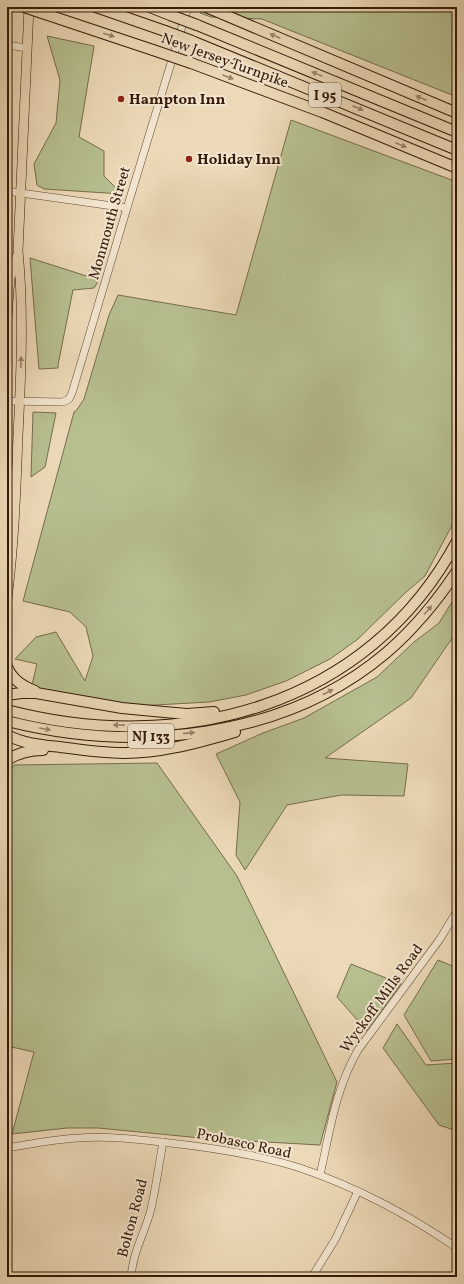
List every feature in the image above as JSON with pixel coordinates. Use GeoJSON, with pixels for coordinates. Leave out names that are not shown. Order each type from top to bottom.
{"type":"FeatureCollection","features":[{"type":"Feature","properties":{"kind":"highway","name":"New Jersey Turnpike"},"geometry":{"type":"LineString","coordinates":[[24,7],[191,63],[322,112],[457,168]]}},
{"type":"Feature","properties":{"kind":"highway","name":"New Jersey Turnpike"},"geometry":{"type":"LineString","coordinates":[[96,7],[192,41],[457,150]]}},
{"type":"Feature","properties":{"kind":"highway","name":"New Jersey Turnpike"},"geometry":{"type":"LineString","coordinates":[[150,7],[457,132]]}},
{"type":"Feature","properties":{"kind":"highway","name":"I 95"},"geometry":{"type":"LineString","coordinates":[[207,7],[457,113]]}},
{"type":"Feature","properties":{"kind":"highway","name":"NJ 133"},"geometry":{"type":"LineString","coordinates":[[9,710],[49,719],[84,724],[118,726],[160,725],[188,723],[223,717],[247,711],[281,699],[339,670],[382,637],[408,611],[426,590],[457,541]]}},
{"type":"Feature","properties":{"kind":"highway","name":"NJ 133"},"geometry":{"type":"LineString","coordinates":[[7,721],[46,730],[88,735],[156,736],[230,727],[257,720],[292,708],[317,697],[342,684],[386,653],[425,615],[457,571]]}},
{"type":"Feature","properties":{"kind":"highway"},"geometry":{"type":"LineString","coordinates":[[7,666],[12,676],[22,686],[42,694]]}},
{"type":"Feature","properties":{"kind":"highway"},"geometry":{"type":"LineString","coordinates":[[7,695],[21,693],[42,694],[126,708],[187,714],[220,712],[281,699]]}},
{"type":"Feature","properties":{"kind":"highway"},"geometry":{"type":"LineString","coordinates":[[7,735],[26,743],[90,751],[135,753],[178,747],[264,723],[292,708]]}},
{"type":"Feature","properties":{"kind":"highway"},"geometry":{"type":"LineString","coordinates":[[7,760],[17,755],[34,750],[90,751]]}},
{"type":"Feature","properties":{"kind":"main road"},"geometry":{"type":"LineString","coordinates":[[7,599],[13,538],[20,401],[22,303],[18,251],[29,7]]}},
{"type":"Feature","properties":{"kind":"main road"},"geometry":{"type":"LineString","coordinates":[[7,317],[10,278],[18,251]]}},
{"type":"Feature","properties":{"kind":"street","name":"Monmouth Street"},"geometry":{"type":"LineString","coordinates":[[7,401],[60,402],[66,401],[71,396],[76,384],[127,208],[188,7]]}},
{"type":"Feature","properties":{"kind":"street"},"geometry":{"type":"LineString","coordinates":[[7,45],[27,48]]}},
{"type":"Feature","properties":{"kind":"street"},"geometry":{"type":"LineString","coordinates":[[7,191],[127,208]]}},
{"type":"Feature","properties":{"kind":"street","name":"Wyckoff Mills Road"},"geometry":{"type":"LineString","coordinates":[[320,1175],[336,1101],[344,1077],[351,1063],[358,1050],[440,939],[457,911]]}},
{"type":"Feature","properties":{"kind":"street","name":"Probasco Road"},"geometry":{"type":"LineString","coordinates":[[7,1148],[60,1139],[107,1138],[163,1142],[217,1149],[255,1156],[320,1175],[358,1191],[397,1210],[457,1248]]}},
{"type":"Feature","properties":{"kind":"street","name":"Bolton Road"},"geometry":{"type":"LineString","coordinates":[[132,1277],[134,1259],[150,1209],[163,1142]]}},
{"type":"Feature","properties":{"kind":"street"},"geometry":{"type":"LineString","coordinates":[[312,1277],[336,1238],[358,1191]]}},
{"type":"Feature","properties":{"kind":"green space"},"geometry":{"type":"Polygon","coordinates":[[[202,7],[457,7],[457,97],[262,19],[211,17],[200,13],[202,7]]]}},
{"type":"Feature","properties":{"kind":"green space"},"geometry":{"type":"Polygon","coordinates":[[[47,36],[94,46],[79,137],[104,151],[104,176],[122,194],[44,189],[37,185],[34,164],[56,123],[60,80],[47,36]]]}},
{"type":"Feature","properties":{"kind":"green space"},"geometry":{"type":"Polygon","coordinates":[[[291,120],[457,182],[457,516],[425,576],[405,593],[358,639],[330,659],[286,681],[246,695],[209,702],[138,706],[31,689],[37,664],[15,659],[36,637],[56,632],[85,681],[93,656],[86,627],[70,612],[23,601],[74,412],[84,399],[109,315],[118,295],[236,315],[291,120]]]}},
{"type":"Feature","properties":{"kind":"green space"},"geometry":{"type":"Polygon","coordinates":[[[30,258],[99,280],[94,288],[73,290],[58,368],[39,369],[30,258]]]}},
{"type":"Feature","properties":{"kind":"green space"},"geometry":{"type":"Polygon","coordinates":[[[33,412],[56,413],[45,467],[31,477],[33,412]]]}},
{"type":"Feature","properties":{"kind":"green space"},"geometry":{"type":"Polygon","coordinates":[[[457,594],[457,631],[411,698],[325,758],[408,764],[404,796],[341,795],[287,805],[245,870],[236,855],[240,802],[216,754],[263,733],[304,718],[377,677],[414,642],[439,623],[457,594]]]}},
{"type":"Feature","properties":{"kind":"green space"},"geometry":{"type":"Polygon","coordinates":[[[157,763],[237,876],[337,1082],[320,1145],[211,1139],[98,1128],[67,1128],[12,1134],[34,1052],[7,1046],[7,775],[14,765],[157,763]]]}},
{"type":"Feature","properties":{"kind":"green space"},"geometry":{"type":"Polygon","coordinates":[[[438,960],[457,968],[457,1059],[431,1061],[404,1015],[438,960]]]}},
{"type":"Feature","properties":{"kind":"green space"},"geometry":{"type":"Polygon","coordinates":[[[351,964],[401,984],[367,1031],[337,997],[351,964]]]}},
{"type":"Feature","properties":{"kind":"green space"},"geometry":{"type":"Polygon","coordinates":[[[397,1024],[426,1065],[457,1063],[457,1131],[439,1125],[383,1048],[397,1024]]]}},
{"type":"Feature","properties":{"kind":"place","name":"Hampton Inn"},"geometry":{"type":"Point","coordinates":[121,99]}},
{"type":"Feature","properties":{"kind":"place","name":"Holiday Inn"},"geometry":{"type":"Point","coordinates":[189,159]}}]}
